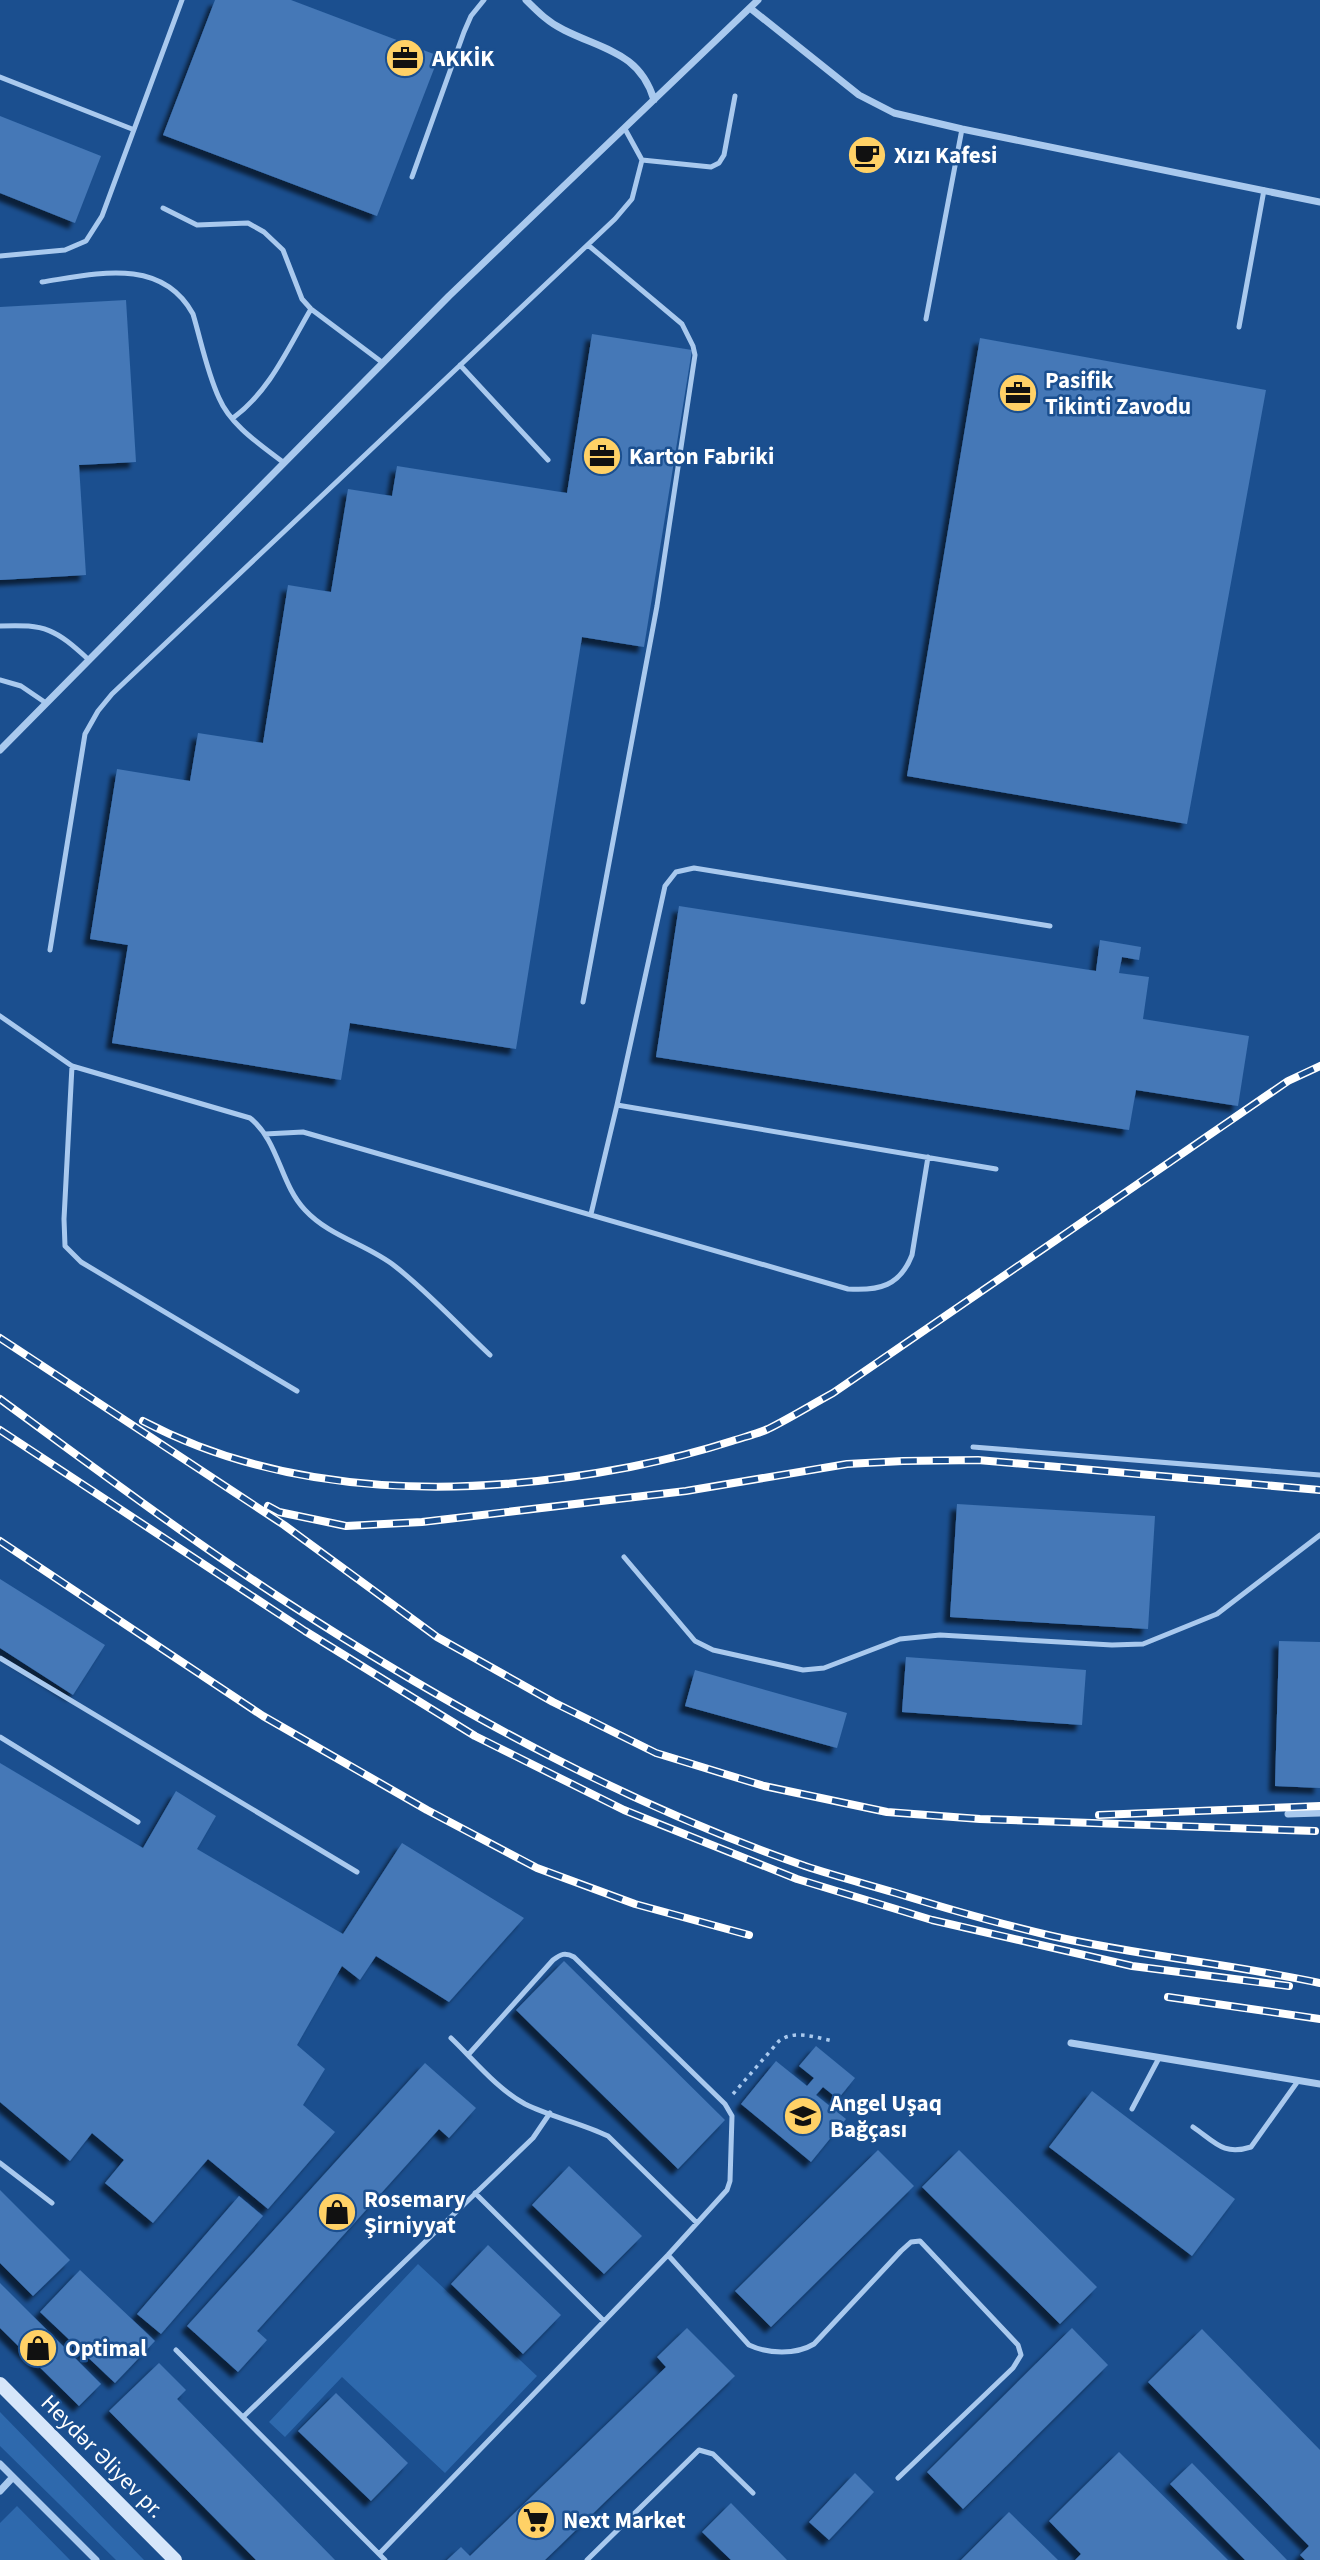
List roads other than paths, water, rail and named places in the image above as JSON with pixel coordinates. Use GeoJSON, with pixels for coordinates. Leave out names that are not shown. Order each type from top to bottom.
{"type":"FeatureCollection","features":[{"type":"Feature","properties":{"kind":"main road","name":"Heydər Əliyev pr."},"geometry":{"type":"LineString","coordinates":[[0,2384],[175,2560]]}},
{"type":"Feature","properties":{"kind":"street"},"geometry":{"type":"LineString","coordinates":[[526,0],[541,15],[562,29],[625,57],[640,70],[654,100]]}},
{"type":"Feature","properties":{"kind":"street"},"geometry":{"type":"LineString","coordinates":[[0,750],[449,296],[758,0]]}},
{"type":"Feature","properties":{"kind":"street"},"geometry":{"type":"LineString","coordinates":[[750,8],[874,104],[894,113],[962,130],[1320,202]]}},
{"type":"Feature","properties":{"kind":"street"},"geometry":{"type":"LineString","coordinates":[[1288,1814],[1320,1813]]}},
{"type":"Feature","properties":{"kind":"street"},"geometry":{"type":"LineString","coordinates":[[1071,2043],[1320,2084]]}},
{"type":"Feature","properties":{"kind":"street"},"geometry":{"type":"LineString","coordinates":[[0,2464],[96,2560]]}},
{"type":"Feature","properties":{"kind":"street"},"geometry":{"type":"LineString","coordinates":[[0,2491],[13,2477]]}},
{"type":"Feature","properties":{"kind":"lane"},"geometry":{"type":"LineString","coordinates":[[0,256],[65,250],[86,241],[102,216],[182,0]]}},
{"type":"Feature","properties":{"kind":"lane"},"geometry":{"type":"LineString","coordinates":[[412,177],[464,33],[471,16],[484,0]]}},
{"type":"Feature","properties":{"kind":"lane"},"geometry":{"type":"LineString","coordinates":[[0,77],[132,129]]}},
{"type":"Feature","properties":{"kind":"lane"},"geometry":{"type":"LineString","coordinates":[[642,160],[711,167],[719,163],[724,155],[735,96]]}},
{"type":"Feature","properties":{"kind":"lane"},"geometry":{"type":"LineString","coordinates":[[50,950],[85,734],[98,711],[112,694],[615,219],[632,199],[642,160],[625,130]]}},
{"type":"Feature","properties":{"kind":"lane"},"geometry":{"type":"LineString","coordinates":[[926,319],[962,130]]}},
{"type":"Feature","properties":{"kind":"lane"},"geometry":{"type":"LineString","coordinates":[[1239,327],[1264,190]]}},
{"type":"Feature","properties":{"kind":"lane"},"geometry":{"type":"LineString","coordinates":[[163,208],[197,225],[248,223],[264,232],[283,250],[302,299],[311,309],[383,363]]}},
{"type":"Feature","properties":{"kind":"lane"},"geometry":{"type":"LineString","coordinates":[[583,1002],[657,606],[695,355],[682,324],[588,245]]}},
{"type":"Feature","properties":{"kind":"lane"},"geometry":{"type":"LineString","coordinates":[[42,282],[121,272],[158,281],[173,291],[186,301],[193,314],[219,399],[254,440],[284,463]]}},
{"type":"Feature","properties":{"kind":"lane"},"geometry":{"type":"LineString","coordinates":[[233,418],[250,406],[264,389],[311,309]]}},
{"type":"Feature","properties":{"kind":"lane"},"geometry":{"type":"LineString","coordinates":[[460,365],[548,460]]}},
{"type":"Feature","properties":{"kind":"lane"},"geometry":{"type":"LineString","coordinates":[[0,626],[44,627],[63,636],[89,660]]}},
{"type":"Feature","properties":{"kind":"lane"},"geometry":{"type":"LineString","coordinates":[[0,680],[21,686],[46,703]]}},
{"type":"Feature","properties":{"kind":"lane"},"geometry":{"type":"LineString","coordinates":[[591,1213],[665,886],[676,872],[694,868],[1050,926]]}},
{"type":"Feature","properties":{"kind":"lane"},"geometry":{"type":"LineString","coordinates":[[0,1016],[72,1066],[250,1118],[265,1134],[291,1189],[304,1209],[326,1229],[369,1249],[396,1267],[491,1355]]}},
{"type":"Feature","properties":{"kind":"lane"},"geometry":{"type":"LineString","coordinates":[[72,1066],[65,1246],[81,1262],[298,1391]]}},
{"type":"Feature","properties":{"kind":"lane"},"geometry":{"type":"LineString","coordinates":[[617,1105],[996,1169]]}},
{"type":"Feature","properties":{"kind":"lane"},"geometry":{"type":"LineString","coordinates":[[265,1134],[303,1132],[848,1289],[870,1290],[894,1282],[906,1270],[912,1255],[928,1157]]}},
{"type":"Feature","properties":{"kind":"lane"},"geometry":{"type":"LineString","coordinates":[[973,1447],[1320,1475]]}},
{"type":"Feature","properties":{"kind":"lane"},"geometry":{"type":"LineString","coordinates":[[624,1557],[695,1641],[713,1650],[803,1670],[824,1668],[900,1639],[940,1635],[1112,1645],[1143,1644],[1217,1614],[1320,1535]]}},
{"type":"Feature","properties":{"kind":"lane"},"geometry":{"type":"LineString","coordinates":[[0,1658],[357,1872]]}},
{"type":"Feature","properties":{"kind":"lane"},"geometry":{"type":"LineString","coordinates":[[0,1737],[138,1822]]}},
{"type":"Feature","properties":{"kind":"lane"},"geometry":{"type":"LineString","coordinates":[[379,2554],[668,2255],[727,2190],[730,2181],[732,2116],[725,2104],[569,1954],[561,1954],[553,1960],[468,2055]]}},
{"type":"Feature","properties":{"kind":"lane"},"geometry":{"type":"LineString","coordinates":[[450,2038],[510,2094],[527,2105],[608,2136],[697,2223]]}},
{"type":"Feature","properties":{"kind":"lane"},"geometry":{"type":"LineString","coordinates":[[1132,2109],[1159,2058]]}},
{"type":"Feature","properties":{"kind":"lane"},"geometry":{"type":"LineString","coordinates":[[1193,2127],[1227,2151],[1251,2147],[1298,2081]]}},
{"type":"Feature","properties":{"kind":"lane"},"geometry":{"type":"LineString","coordinates":[[243,2417],[533,2138],[550,2113]]}},
{"type":"Feature","properties":{"kind":"lane"},"geometry":{"type":"LineString","coordinates":[[0,2163],[52,2203]]}},
{"type":"Feature","properties":{"kind":"lane"},"geometry":{"type":"LineString","coordinates":[[475,2193],[604,2321]]}},
{"type":"Feature","properties":{"kind":"lane"},"geometry":{"type":"LineString","coordinates":[[668,2255],[749,2345],[764,2352],[805,2350],[814,2344],[901,2250],[911,2242],[920,2241],[1018,2345],[1021,2355],[1013,2368],[898,2478]]}},
{"type":"Feature","properties":{"kind":"lane"},"geometry":{"type":"LineString","coordinates":[[176,2350],[385,2560]]}},
{"type":"Feature","properties":{"kind":"lane"},"geometry":{"type":"LineString","coordinates":[[587,2560],[699,2450],[713,2454],[753,2493]]}},
{"type":"Feature","properties":{"kind":"railway"},"geometry":{"type":"LineString","coordinates":[[143,1421],[200,1447],[259,1465],[320,1478],[382,1485],[444,1487],[569,1477],[681,1456],[719,1445],[768,1429],[833,1393],[1288,1081],[1320,1066]]}},
{"type":"Feature","properties":{"kind":"railway"},"geometry":{"type":"LineString","coordinates":[[0,1338],[284,1525],[437,1637],[553,1702],[656,1753],[764,1786],[887,1812],[980,1819],[1315,1831]]}},
{"type":"Feature","properties":{"kind":"railway"},"geometry":{"type":"LineString","coordinates":[[0,1399],[233,1566],[371,1655],[552,1757],[676,1816],[805,1866],[1013,1926],[1085,1943],[1320,1983]]}},
{"type":"Feature","properties":{"kind":"railway"},"geometry":{"type":"LineString","coordinates":[[0,1430],[305,1631],[475,1736],[624,1810],[797,1879],[932,1920],[1132,1966],[1289,1986]]}},
{"type":"Feature","properties":{"kind":"railway"},"geometry":{"type":"LineString","coordinates":[[268,1506],[279,1512],[346,1526],[422,1522],[686,1491],[847,1464],[903,1461],[978,1460],[1320,1490]]}},
{"type":"Feature","properties":{"kind":"railway"},"geometry":{"type":"LineString","coordinates":[[0,1541],[263,1716],[427,1810],[537,1868],[635,1904],[749,1935]]}},
{"type":"Feature","properties":{"kind":"railway"},"geometry":{"type":"LineString","coordinates":[[1099,1815],[1320,1806]]}},
{"type":"Feature","properties":{"kind":"railway"},"geometry":{"type":"LineString","coordinates":[[1168,1997],[1320,2019]]}},
{"type":"Feature","properties":{"kind":"place","name":"AKKİK"},"geometry":{"type":"Point","coordinates":[405,58]}},
{"type":"Feature","properties":{"kind":"place","name":"Xızı Kafesi"},"geometry":{"type":"Point","coordinates":[867,155]}},
{"type":"Feature","properties":{"kind":"place","name":"Pasifik Tikinti Zavodu"},"geometry":{"type":"Point","coordinates":[1018,393]}},
{"type":"Feature","properties":{"kind":"place","name":"Karton Fabriki"},"geometry":{"type":"Point","coordinates":[602,456]}},
{"type":"Feature","properties":{"kind":"place","name":"Angel Uşaq Bağçası"},"geometry":{"type":"Point","coordinates":[803,2116]}},
{"type":"Feature","properties":{"kind":"place","name":"Rosemary Şirniyyat"},"geometry":{"type":"Point","coordinates":[337,2212]}},
{"type":"Feature","properties":{"kind":"place","name":"Optimal"},"geometry":{"type":"Point","coordinates":[38,2348]}},
{"type":"Feature","properties":{"kind":"place","name":"Next Market"},"geometry":{"type":"Point","coordinates":[536,2520]}}]}
